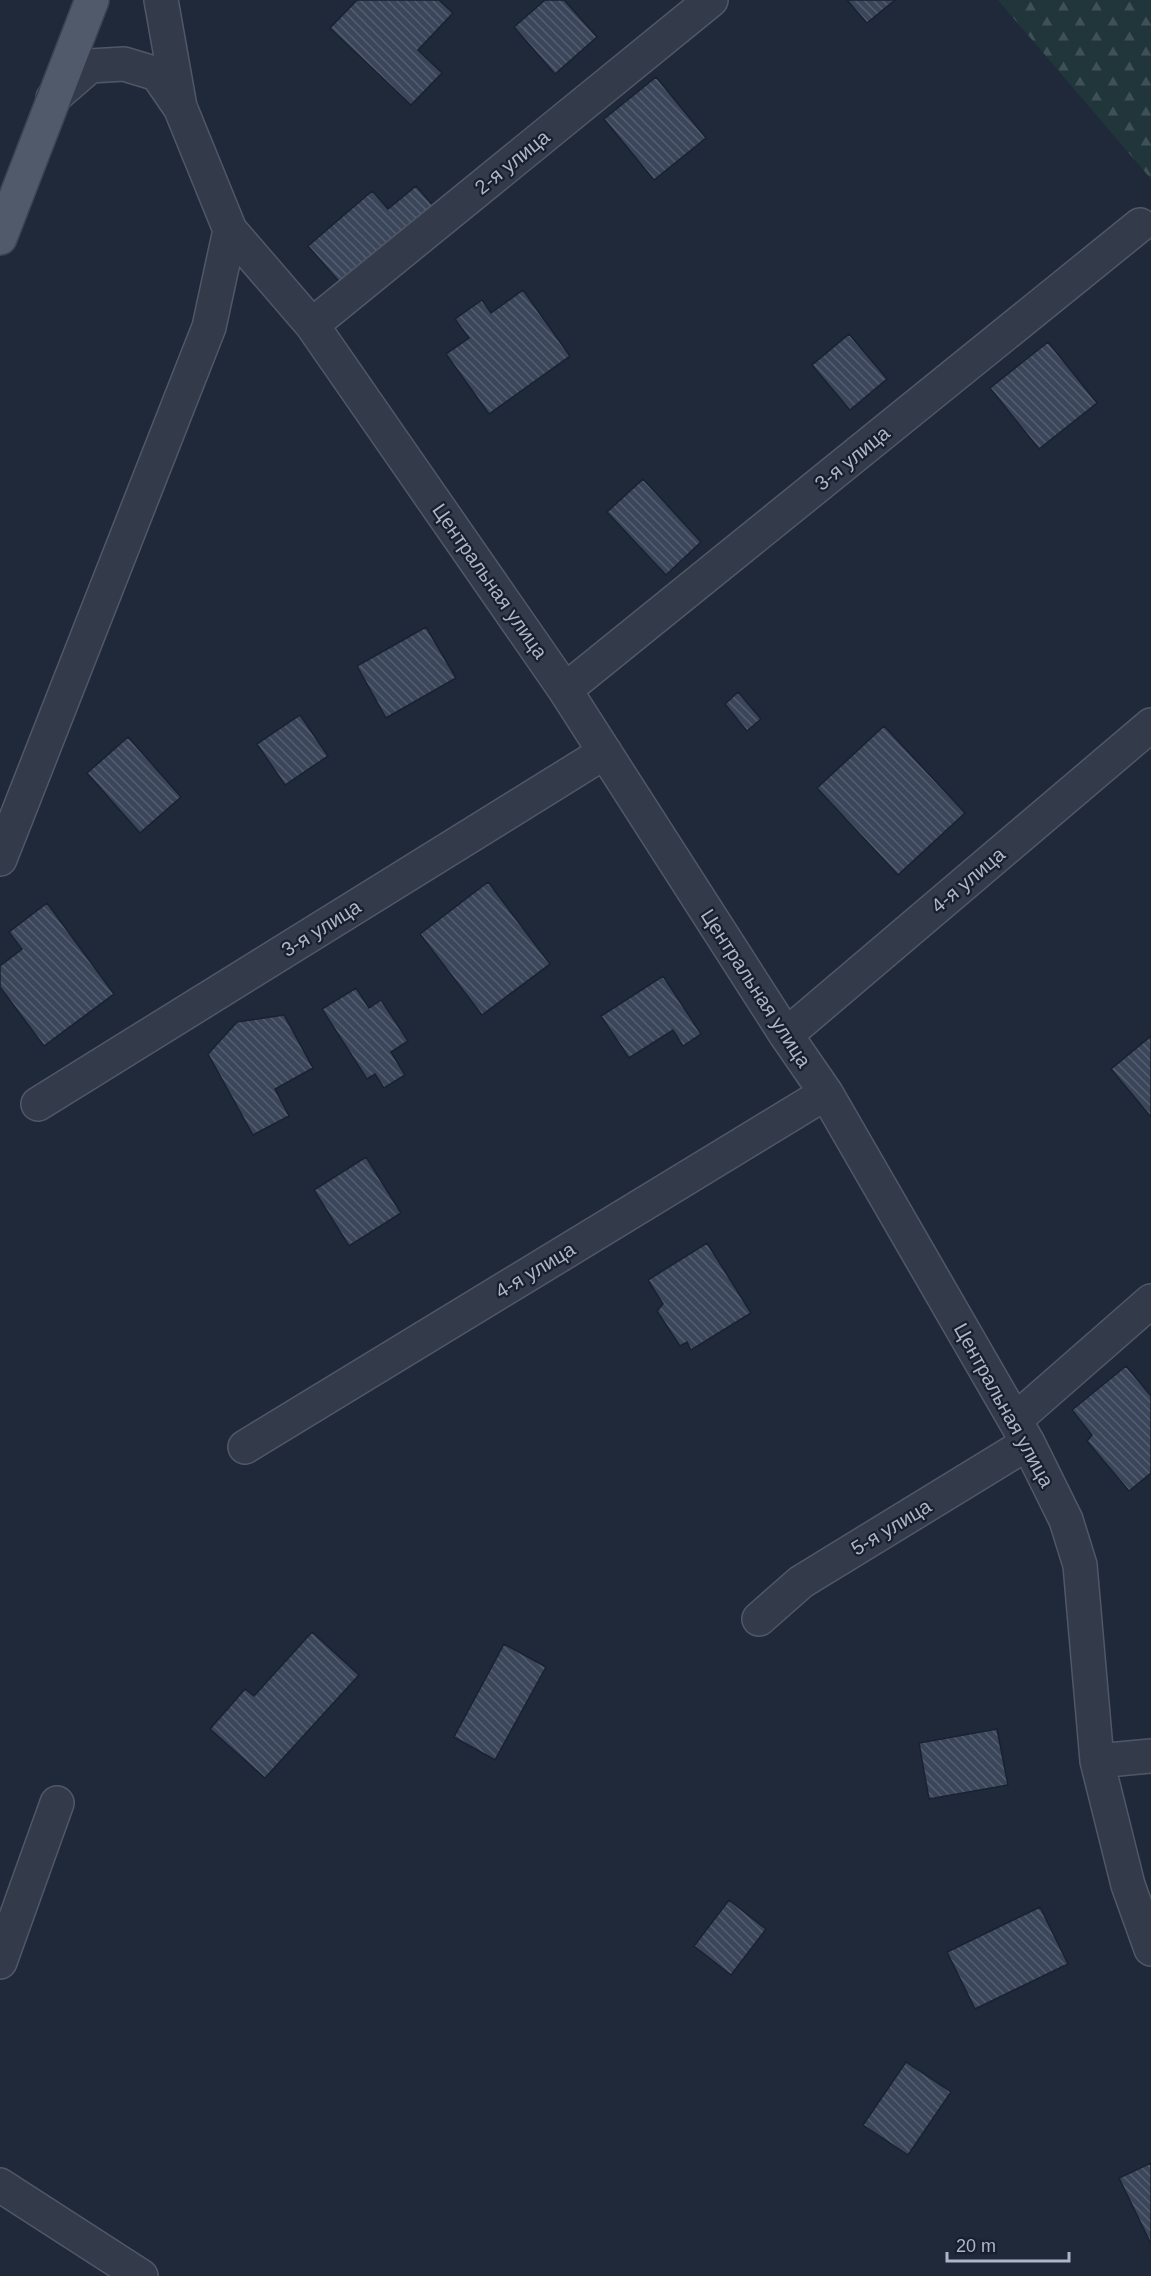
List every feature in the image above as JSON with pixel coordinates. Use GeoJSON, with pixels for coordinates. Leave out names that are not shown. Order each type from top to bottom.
{"type":"FeatureCollection","features":[{"type":"Feature","properties":{"kind":"main road"},"geometry":{"type":"LineString","coordinates":[[0,238],[92,0]]}},
{"type":"Feature","properties":{"kind":"street"},"geometry":{"type":"LineString","coordinates":[[161,0],[180,107]]}},
{"type":"Feature","properties":{"kind":"street","name":"2-я улица"},"geometry":{"type":"LineString","coordinates":[[312,325],[711,0]]}},
{"type":"Feature","properties":{"kind":"street"},"geometry":{"type":"LineString","coordinates":[[53,98],[90,66],[124,64],[157,74],[180,107]]}},
{"type":"Feature","properties":{"kind":"street","name":"Центральная улица"},"geometry":{"type":"LineString","coordinates":[[180,107],[230,230],[312,325],[565,690],[786,1035],[826,1093],[1021,1432],[1066,1520],[1080,1565],[1096,1761],[1128,1885],[1151,1949]]}},
{"type":"Feature","properties":{"kind":"street","name":"3-я улица"},"geometry":{"type":"LineString","coordinates":[[565,690],[1140,225]]}},
{"type":"Feature","properties":{"kind":"street"},"geometry":{"type":"LineString","coordinates":[[0,858],[209,327],[230,230]]}},
{"type":"Feature","properties":{"kind":"street","name":"4-я улица"},"geometry":{"type":"LineString","coordinates":[[786,1035],[1151,725]]}},
{"type":"Feature","properties":{"kind":"street","name":"3-я улица"},"geometry":{"type":"LineString","coordinates":[[38,1104],[605,752]]}},
{"type":"Feature","properties":{"kind":"street","name":"4-я улица"},"geometry":{"type":"LineString","coordinates":[[245,1447],[826,1093]]}},
{"type":"Feature","properties":{"kind":"street","name":"5-я улица"},"geometry":{"type":"LineString","coordinates":[[759,1619],[801,1582],[1021,1432],[1151,1301]]}},
{"type":"Feature","properties":{"kind":"street"},"geometry":{"type":"LineString","coordinates":[[1096,1761],[1151,1756]]}},
{"type":"Feature","properties":{"kind":"street"},"geometry":{"type":"LineString","coordinates":[[0,1962],[57,1803]]}},
{"type":"Feature","properties":{"kind":"street"},"geometry":{"type":"LineString","coordinates":[[0,2185],[141,2276]]}},
{"type":"Feature","properties":{"kind":"green space"},"geometry":{"type":"Polygon","coordinates":[[[998,0],[1151,0],[1151,179],[998,0]]]}},
{"type":"Feature","properties":{"kind":"building"},"geometry":{"type":"Polygon","coordinates":[[[357,0],[439,0],[453,13],[418,50],[442,73],[411,105],[330,28],[357,0]]]}},
{"type":"Feature","properties":{"kind":"building"},"geometry":{"type":"Polygon","coordinates":[[[545,0],[564,0],[597,37],[555,74],[514,27],[545,0]]]}},
{"type":"Feature","properties":{"kind":"building"},"geometry":{"type":"Polygon","coordinates":[[[847,0],[895,0],[867,23],[847,0]]]}},
{"type":"Feature","properties":{"kind":"building"},"geometry":{"type":"Polygon","coordinates":[[[656,77],[706,138],[654,180],[604,119],[656,77]]]}},
{"type":"Feature","properties":{"kind":"building"},"geometry":{"type":"Polygon","coordinates":[[[416,186],[435,208],[343,286],[308,246],[372,191],[388,209],[416,186]]]}},
{"type":"Feature","properties":{"kind":"building"},"geometry":{"type":"Polygon","coordinates":[[[523,290],[570,356],[489,414],[446,354],[469,338],[455,319],[482,300],[491,313],[523,290]]]}},
{"type":"Feature","properties":{"kind":"building"},"geometry":{"type":"Polygon","coordinates":[[[849,334],[887,379],[850,410],[812,365],[849,334]]]}},
{"type":"Feature","properties":{"kind":"building"},"geometry":{"type":"Polygon","coordinates":[[[1048,342],[1097,403],[1039,449],[990,388],[1048,342]]]}},
{"type":"Feature","properties":{"kind":"building"},"geometry":{"type":"Polygon","coordinates":[[[643,479],[701,542],[666,575],[607,512],[643,479]]]}},
{"type":"Feature","properties":{"kind":"building"},"geometry":{"type":"Polygon","coordinates":[[[426,627],[456,678],[386,718],[357,666],[426,627]]]}},
{"type":"Feature","properties":{"kind":"building"},"geometry":{"type":"Polygon","coordinates":[[[738,692],[761,719],[747,731],[725,704],[738,692]]]}},
{"type":"Feature","properties":{"kind":"building"},"geometry":{"type":"Polygon","coordinates":[[[300,715],[328,756],[285,785],[257,744],[300,715]]]}},
{"type":"Feature","properties":{"kind":"building"},"geometry":{"type":"Polygon","coordinates":[[[884,726],[965,813],[898,875],[817,788],[884,726]]]}},
{"type":"Feature","properties":{"kind":"building"},"geometry":{"type":"Polygon","coordinates":[[[128,737],[181,797],[140,833],[87,773],[128,737]]]}},
{"type":"Feature","properties":{"kind":"building"},"geometry":{"type":"Polygon","coordinates":[[[488,882],[550,964],[482,1015],[420,934],[488,882]]]}},
{"type":"Feature","properties":{"kind":"building"},"geometry":{"type":"Polygon","coordinates":[[[47,903],[114,994],[44,1046],[0,987],[0,966],[22,949],[9,932],[47,903]]]}},
{"type":"Feature","properties":{"kind":"building"},"geometry":{"type":"Polygon","coordinates":[[[663,976],[701,1034],[683,1046],[673,1030],[629,1058],[601,1016],[663,976]]]}},
{"type":"Feature","properties":{"kind":"building"},"geometry":{"type":"Polygon","coordinates":[[[356,988],[369,1008],[381,1000],[408,1041],[391,1052],[405,1075],[384,1088],[375,1074],[367,1079],[322,1009],[356,988]]]}},
{"type":"Feature","properties":{"kind":"building"},"geometry":{"type":"Polygon","coordinates":[[[284,1015],[313,1068],[275,1089],[289,1116],[253,1135],[208,1054],[237,1022],[284,1015]]]}},
{"type":"Feature","properties":{"kind":"building"},"geometry":{"type":"Polygon","coordinates":[[[1151,1036],[1151,1117],[1111,1069],[1151,1036]]]}},
{"type":"Feature","properties":{"kind":"building"},"geometry":{"type":"Polygon","coordinates":[[[366,1157],[401,1213],[349,1246],[314,1190],[366,1157]]]}},
{"type":"Feature","properties":{"kind":"building"},"geometry":{"type":"Polygon","coordinates":[[[707,1243],[751,1313],[691,1350],[687,1342],[680,1346],[657,1311],[663,1304],[648,1280],[707,1243]]]}},
{"type":"Feature","properties":{"kind":"building"},"geometry":{"type":"Polygon","coordinates":[[[1126,1366],[1151,1396],[1151,1473],[1129,1491],[1087,1441],[1092,1435],[1072,1410],[1126,1366]]]}},
{"type":"Feature","properties":{"kind":"building"},"geometry":{"type":"Polygon","coordinates":[[[312,1632],[359,1675],[265,1778],[210,1729],[245,1689],[254,1696],[312,1632]]]}},
{"type":"Feature","properties":{"kind":"building"},"geometry":{"type":"Polygon","coordinates":[[[504,1644],[546,1667],[495,1760],[454,1737],[504,1644]]]}},
{"type":"Feature","properties":{"kind":"building"},"geometry":{"type":"Polygon","coordinates":[[[997,1729],[1008,1785],[929,1799],[919,1743],[997,1729]]]}},
{"type":"Feature","properties":{"kind":"building"},"geometry":{"type":"Polygon","coordinates":[[[729,1900],[766,1929],[731,1975],[694,1946],[729,1900]]]}},
{"type":"Feature","properties":{"kind":"building"},"geometry":{"type":"Polygon","coordinates":[[[1040,1907],[1068,1964],[975,2009],[947,1952],[1040,1907]]]}},
{"type":"Feature","properties":{"kind":"building"},"geometry":{"type":"Polygon","coordinates":[[[906,2062],[951,2092],[908,2155],[863,2125],[906,2062]]]}},
{"type":"Feature","properties":{"kind":"building"},"geometry":{"type":"Polygon","coordinates":[[[1151,2163],[1151,2244],[1119,2178],[1151,2163]]]}}]}
